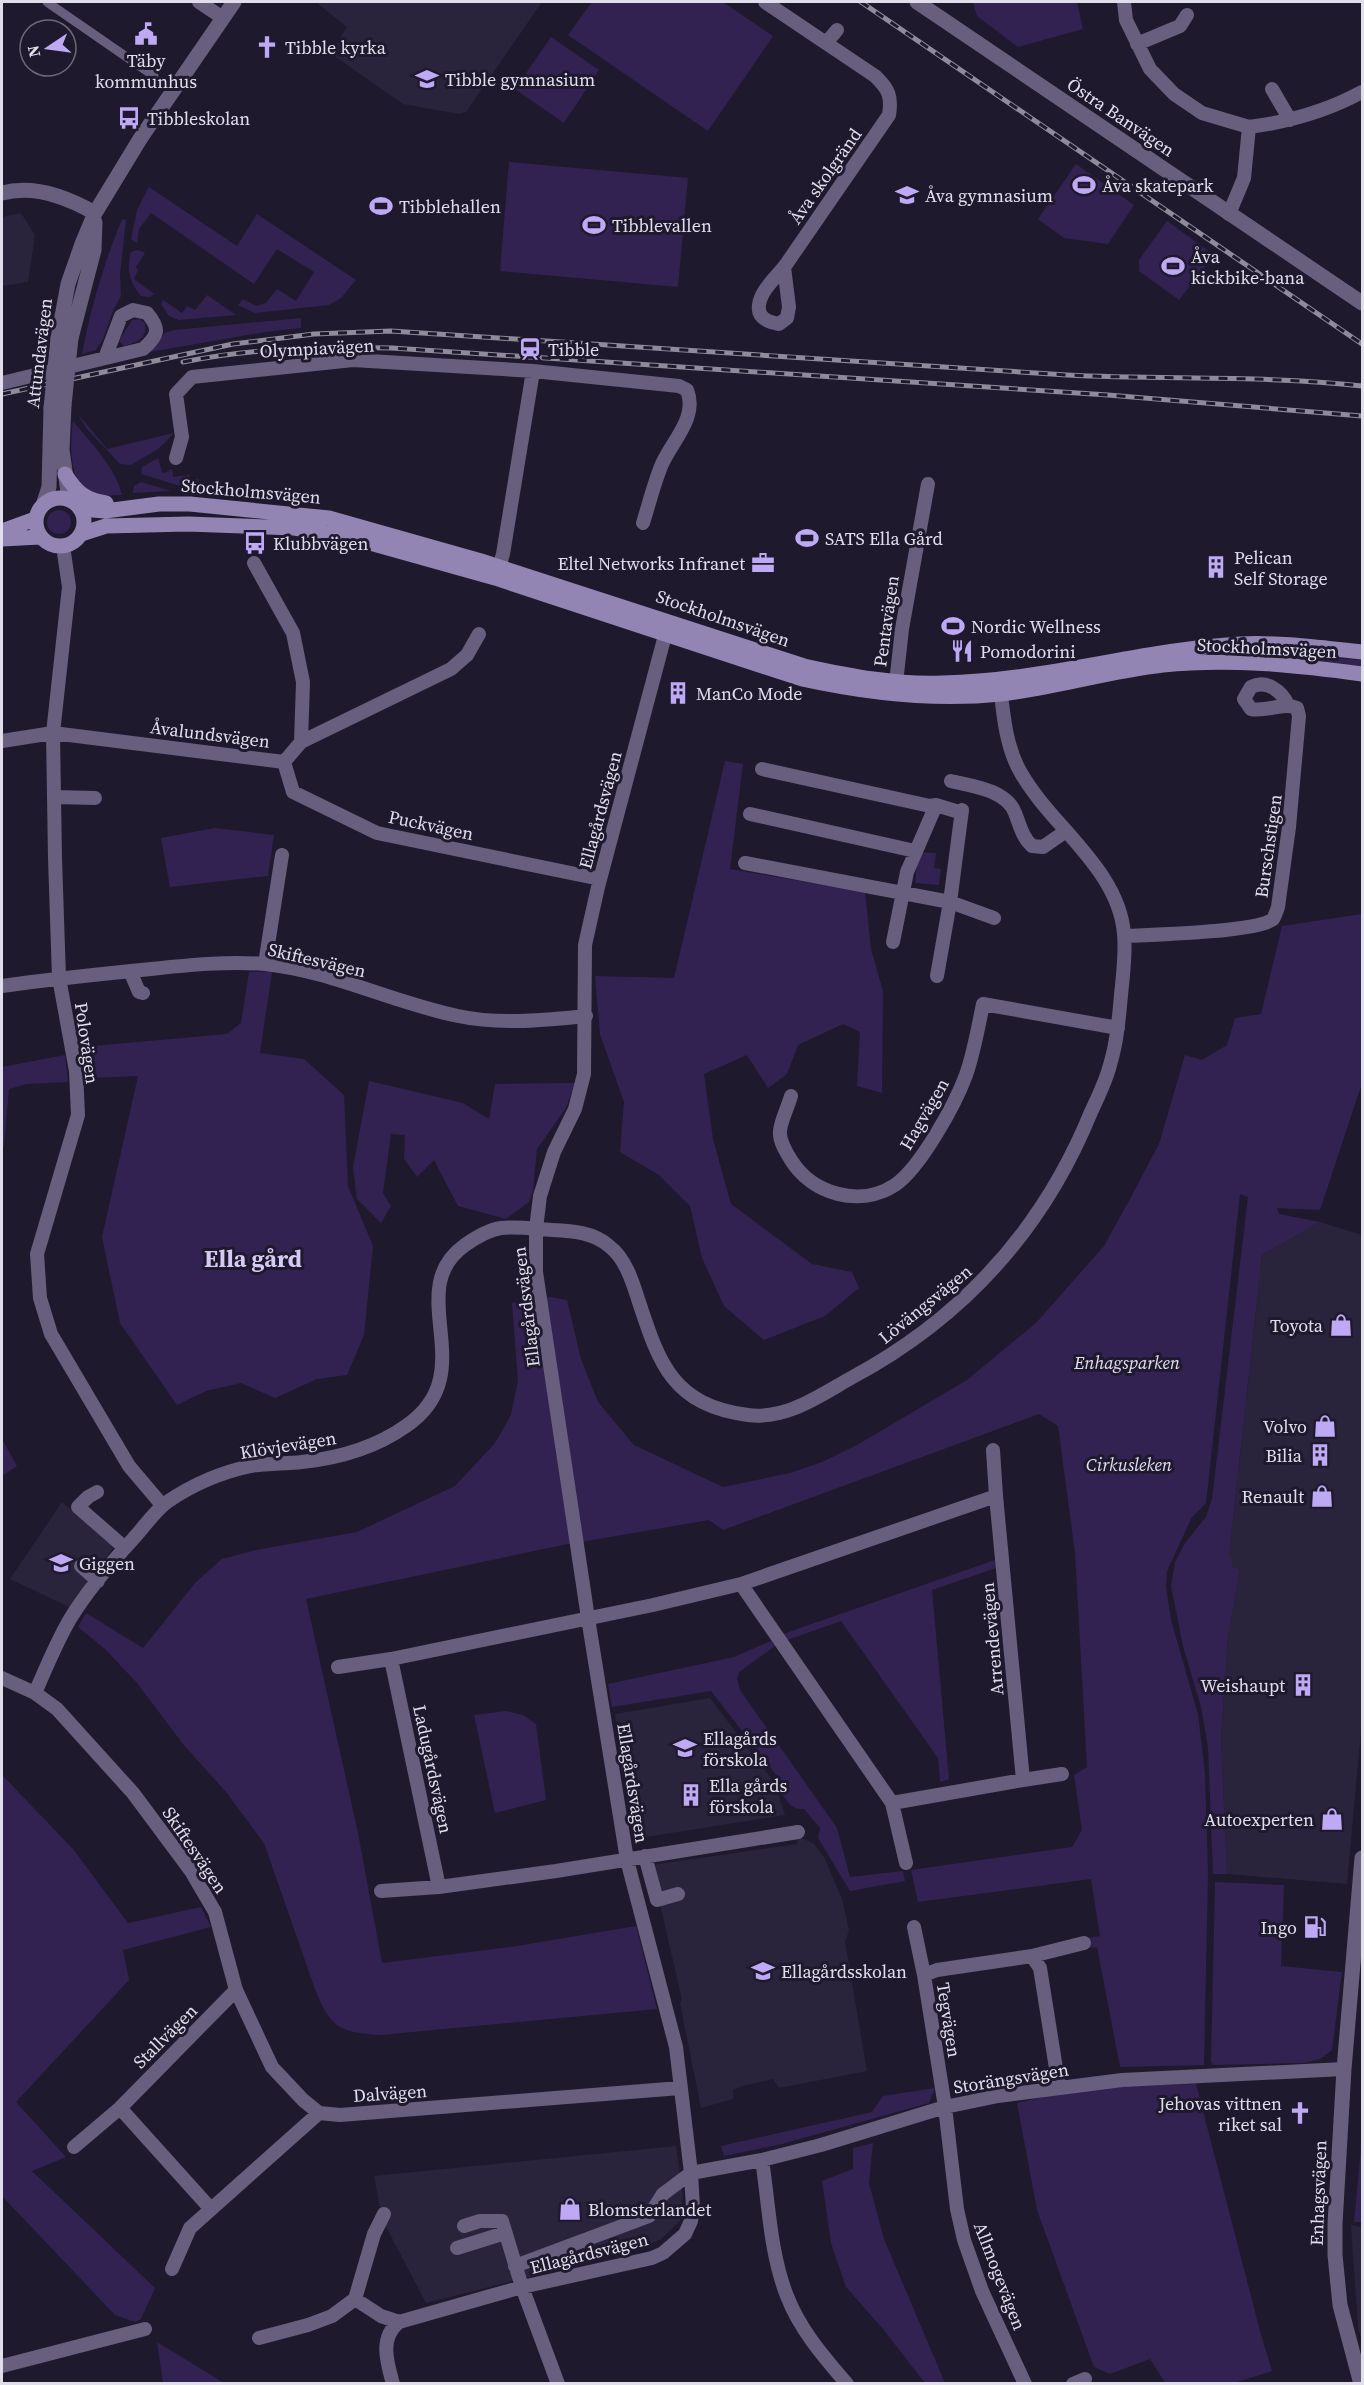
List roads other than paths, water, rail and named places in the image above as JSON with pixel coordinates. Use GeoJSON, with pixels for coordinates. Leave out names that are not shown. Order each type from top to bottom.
{"type":"FeatureCollection","features":[{"type":"Feature","properties":{"kind":"main road"},"geometry":{"type":"LineString","coordinates":[[65,474],[78,493],[92,501],[159,504]]}},
{"type":"Feature","properties":{"kind":"main road"},"geometry":{"type":"LineString","coordinates":[[56,498],[75,504],[84,517],[81,534],[70,544],[63,546],[46,543],[36,529],[35,519],[38,510],[45,502],[56,498]]}},
{"type":"Feature","properties":{"kind":"main road","name":"Stockholmsvägen"},"geometry":{"type":"LineString","coordinates":[[75,504],[105,511],[159,504],[190,504],[329,518],[397,535],[498,573],[667,628],[804,666],[895,687],[942,684],[1000,687],[1161,665],[1195,663],[1308,667],[1362,674]]}},
{"type":"Feature","properties":{"kind":"main road"},"geometry":{"type":"LineString","coordinates":[[2,531],[35,519]]}},
{"type":"Feature","properties":{"kind":"main road","name":"Stockholmsvägen"},"geometry":{"type":"LineString","coordinates":[[81,534],[106,526],[133,524],[294,528],[355,539],[498,573]]}},
{"type":"Feature","properties":{"kind":"main road"},"geometry":{"type":"LineString","coordinates":[[2,539],[40,537]]}},
{"type":"Feature","properties":{"kind":"main road","name":"Stockholmsvägen"},"geometry":{"type":"LineString","coordinates":[[1000,687],[1158,653],[1243,644],[1300,646],[1362,652]]}},
{"type":"Feature","properties":{"kind":"street"},"geometry":{"type":"LineString","coordinates":[[47,2],[154,76]]}},
{"type":"Feature","properties":{"kind":"street"},"geometry":{"type":"LineString","coordinates":[[199,2],[223,18]]}},
{"type":"Feature","properties":{"kind":"street","name":"Attundavägen"},"geometry":{"type":"LineString","coordinates":[[45,502],[49,487],[64,338],[94,250],[95,213],[140,139],[234,2]]}},
{"type":"Feature","properties":{"kind":"street"},"geometry":{"type":"LineString","coordinates":[[765,2],[826,43],[837,30]]}},
{"type":"Feature","properties":{"kind":"street","name":"Östra Banvägen"},"geometry":{"type":"LineString","coordinates":[[917,2],[1362,303]]}},
{"type":"Feature","properties":{"kind":"street"},"geometry":{"type":"LineString","coordinates":[[1124,2],[1126,20],[1150,69],[1174,94],[1203,113],[1249,127],[1314,114],[1362,92]]}},
{"type":"Feature","properties":{"kind":"street"},"geometry":{"type":"LineString","coordinates":[[1137,44],[1180,26],[1187,15]]}},
{"type":"Feature","properties":{"kind":"street","name":"Åva skolgränd"},"geometry":{"type":"LineString","coordinates":[[784,267],[889,115],[890,95],[880,81],[826,43]]}},
{"type":"Feature","properties":{"kind":"street"},"geometry":{"type":"LineString","coordinates":[[1272,89],[1290,120]]}},
{"type":"Feature","properties":{"kind":"street"},"geometry":{"type":"LineString","coordinates":[[1229,214],[1244,178],[1249,127]]}},
{"type":"Feature","properties":{"kind":"street"},"geometry":{"type":"LineString","coordinates":[[2,193],[12,190],[64,196],[95,213]]}},
{"type":"Feature","properties":{"kind":"street"},"geometry":{"type":"LineString","coordinates":[[2,383],[105,358]]}},
{"type":"Feature","properties":{"kind":"street","name":"Olympiavägen"},"geometry":{"type":"LineString","coordinates":[[176,458],[182,437],[176,394],[192,376],[353,360],[533,371],[679,386],[687,390],[691,399],[687,420],[662,464],[643,523]]}},
{"type":"Feature","properties":{"kind":"street"},"geometry":{"type":"LineString","coordinates":[[498,573],[533,371]]}},
{"type":"Feature","properties":{"kind":"street","name":"Attundavägen"},"geometry":{"type":"LineString","coordinates":[[58,407],[65,474],[75,504]]}},
{"type":"Feature","properties":{"kind":"street","name":"Pentavägen"},"geometry":{"type":"LineString","coordinates":[[895,687],[902,628],[928,484]]}},
{"type":"Feature","properties":{"kind":"street","name":"Polovägen"},"geometry":{"type":"LineString","coordinates":[[63,546],[69,587],[53,733],[54,797],[59,978],[76,1071],[78,1115],[37,1254],[40,1298],[51,1334],[129,1466],[162,1505]]}},
{"type":"Feature","properties":{"kind":"street"},"geometry":{"type":"LineString","coordinates":[[254,563],[293,633],[303,682],[301,742]]}},
{"type":"Feature","properties":{"kind":"street","name":"Ellagårdsvägen"},"geometry":{"type":"LineString","coordinates":[[399,2322],[522,2287],[652,2258],[663,2253],[685,2234],[691,2222],[692,2173],[676,2047],[627,1860],[536,1272],[536,1229],[540,1196],[554,1152],[575,1109],[582,1088],[586,1051],[585,945],[600,879],[667,628]]}},
{"type":"Feature","properties":{"kind":"street","name":"Åvalundsvägen"},"geometry":{"type":"LineString","coordinates":[[2,741],[53,733],[284,762],[301,742],[451,669],[468,655],[479,634]]}},
{"type":"Feature","properties":{"kind":"street","name":"Lövängsvägen"},"geometry":{"type":"LineString","coordinates":[[536,1229],[578,1232],[594,1236],[612,1248],[625,1264],[661,1362],[672,1378],[692,1396],[710,1407],[756,1416],[777,1414],[798,1406],[874,1366],[937,1322],[989,1276],[1025,1233],[1055,1187],[1071,1158],[1110,1067],[1118,1028],[1125,936],[1121,915],[1113,896],[1094,863],[1023,777],[1013,757],[1000,687]]}},
{"type":"Feature","properties":{"kind":"street","name":"Burschstigen"},"geometry":{"type":"LineString","coordinates":[[1125,936],[1235,929],[1266,923],[1274,919],[1280,895],[1297,755],[1299,716],[1297,708],[1288,705]]}},
{"type":"Feature","properties":{"kind":"street","name":"Puckvägen"},"geometry":{"type":"LineString","coordinates":[[284,762],[293,792],[377,833],[600,879]]}},
{"type":"Feature","properties":{"kind":"street"},"geometry":{"type":"LineString","coordinates":[[762,769],[930,806],[936,805],[959,812],[962,810]]}},
{"type":"Feature","properties":{"kind":"street"},"geometry":{"type":"LineString","coordinates":[[951,782],[994,793],[1009,802],[1023,834],[1032,846],[1043,847],[1066,831]]}},
{"type":"Feature","properties":{"kind":"street"},"geometry":{"type":"LineString","coordinates":[[937,976],[950,902],[962,810],[969,786]]}},
{"type":"Feature","properties":{"kind":"street"},"geometry":{"type":"LineString","coordinates":[[54,797],[95,798]]}},
{"type":"Feature","properties":{"kind":"street"},"geometry":{"type":"LineString","coordinates":[[893,942],[902,894],[915,851],[936,805]]}},
{"type":"Feature","properties":{"kind":"street"},"geometry":{"type":"LineString","coordinates":[[750,814],[915,851]]}},
{"type":"Feature","properties":{"kind":"street"},"geometry":{"type":"LineString","coordinates":[[266,964],[282,855]]}},
{"type":"Feature","properties":{"kind":"street"},"geometry":{"type":"LineString","coordinates":[[746,863],[950,902],[994,918]]}},
{"type":"Feature","properties":{"kind":"street","name":"Skiftesvägen"},"geometry":{"type":"LineString","coordinates":[[2,986],[182,966],[266,964],[338,979],[404,1002],[460,1017],[495,1021],[585,1016]]}},
{"type":"Feature","properties":{"kind":"street"},"geometry":{"type":"LineString","coordinates":[[130,971],[136,989],[143,993]]}},
{"type":"Feature","properties":{"kind":"street","name":"Hagvägen"},"geometry":{"type":"LineString","coordinates":[[791,1096],[780,1131],[784,1148],[794,1165],[820,1189],[837,1195],[856,1196],[876,1193],[905,1177],[932,1140],[966,1076],[974,1050],[983,1004],[1118,1028]]}},
{"type":"Feature","properties":{"kind":"street","name":"Klövjevägen"},"geometry":{"type":"LineString","coordinates":[[35,1693],[72,1617],[98,1581],[162,1505],[192,1486],[251,1467],[336,1458],[364,1449],[400,1430],[423,1414],[442,1376],[443,1354],[437,1298],[439,1277],[448,1260],[476,1238],[497,1228],[536,1229]]}},
{"type":"Feature","properties":{"kind":"street","name":"Arrendevägen"},"geometry":{"type":"LineString","coordinates":[[993,1450],[1023,1779]]}},
{"type":"Feature","properties":{"kind":"street"},"geometry":{"type":"LineString","coordinates":[[97,1492],[78,1507],[125,1548]]}},
{"type":"Feature","properties":{"kind":"street"},"geometry":{"type":"LineString","coordinates":[[338,1667],[391,1659],[653,1605],[741,1584],[996,1496]]}},
{"type":"Feature","properties":{"kind":"street"},"geometry":{"type":"LineString","coordinates":[[81,1566],[98,1581]]}},
{"type":"Feature","properties":{"kind":"street"},"geometry":{"type":"LineString","coordinates":[[741,1584],[892,1803],[906,1863]]}},
{"type":"Feature","properties":{"kind":"street","name":"Ladugårdsvägen"},"geometry":{"type":"LineString","coordinates":[[391,1659],[439,1887]]}},
{"type":"Feature","properties":{"kind":"street","name":"Skiftesvägen"},"geometry":{"type":"LineString","coordinates":[[2,1678],[35,1693],[57,1709],[133,1793],[191,1871],[215,1912],[236,1990],[272,2067],[303,2100],[319,2113]]}},
{"type":"Feature","properties":{"kind":"street"},"geometry":{"type":"LineString","coordinates":[[892,1803],[1062,1774]]}},
{"type":"Feature","properties":{"kind":"street","name":"Ellagårdsvägen"},"geometry":{"type":"LineString","coordinates":[[627,1860],[798,1832]]}},
{"type":"Feature","properties":{"kind":"street"},"geometry":{"type":"LineString","coordinates":[[645,1856],[657,1900],[678,1894]]}},
{"type":"Feature","properties":{"kind":"street","name":"Enhagsvägen"},"geometry":{"type":"LineString","coordinates":[[1361,2384],[1340,2305],[1335,2255],[1335,2224],[1344,2069],[1362,1857]]}},
{"type":"Feature","properties":{"kind":"street"},"geometry":{"type":"LineString","coordinates":[[381,1891],[439,1887],[627,1860]]}},
{"type":"Feature","properties":{"kind":"street","name":"Tegvägen"},"geometry":{"type":"LineString","coordinates":[[914,1927],[945,2107]]}},
{"type":"Feature","properties":{"kind":"street","name":"Tegvägen"},"geometry":{"type":"LineString","coordinates":[[924,1975],[937,1970],[1032,1956],[1084,1943]]}},
{"type":"Feature","properties":{"kind":"street"},"geometry":{"type":"LineString","coordinates":[[1032,1956],[1040,1968],[1059,2087]]}},
{"type":"Feature","properties":{"kind":"street","name":"Stallvägen"},"geometry":{"type":"LineString","coordinates":[[74,2147],[120,2108],[236,1990]]}},
{"type":"Feature","properties":{"kind":"street","name":"Storängsvägen"},"geometry":{"type":"LineString","coordinates":[[692,2173],[762,2160],[873,2130],[945,2107],[1059,2087],[1208,2074],[1344,2069]]}},
{"type":"Feature","properties":{"kind":"street","name":"Dalvägen"},"geometry":{"type":"LineString","coordinates":[[319,2113],[340,2115],[680,2088]]}},
{"type":"Feature","properties":{"kind":"street","name":"Allmogevägen"},"geometry":{"type":"LineString","coordinates":[[945,2107],[957,2210],[964,2240],[982,2291],[1025,2384]]}},
{"type":"Feature","properties":{"kind":"street"},"geometry":{"type":"LineString","coordinates":[[120,2108],[210,2208]]}},
{"type":"Feature","properties":{"kind":"street"},"geometry":{"type":"LineString","coordinates":[[172,2269],[190,2228],[319,2113]]}},
{"type":"Feature","properties":{"kind":"street"},"geometry":{"type":"LineString","coordinates":[[762,2160],[779,2272],[788,2298],[819,2352],[847,2384]]}},
{"type":"Feature","properties":{"kind":"street"},"geometry":{"type":"LineString","coordinates":[[515,2266],[649,2216],[663,2194],[692,2173]]}},
{"type":"Feature","properties":{"kind":"street"},"geometry":{"type":"LineString","coordinates":[[259,2338],[324,2319],[355,2299],[374,2234],[384,2214]]}},
{"type":"Feature","properties":{"kind":"street"},"geometry":{"type":"LineString","coordinates":[[464,2226],[480,2221],[502,2221],[522,2287],[558,2384]]}},
{"type":"Feature","properties":{"kind":"street"},"geometry":{"type":"LineString","coordinates":[[457,2248],[505,2233]]}},
{"type":"Feature","properties":{"kind":"street"},"geometry":{"type":"LineString","coordinates":[[355,2299],[381,2316],[399,2322],[390,2331],[387,2344],[386,2358],[393,2384]]}},
{"type":"Feature","properties":{"kind":"street"},"geometry":{"type":"LineString","coordinates":[[2,2366],[145,2329]]}},
{"type":"Feature","properties":{"kind":"railway"},"geometry":{"type":"LineString","coordinates":[[861,2],[1362,344]]}},
{"type":"Feature","properties":{"kind":"railway"},"geometry":{"type":"LineString","coordinates":[[2,394],[233,344],[314,334],[391,331],[1067,375],[1289,380],[1362,386]]}},
{"type":"Feature","properties":{"kind":"railway"},"geometry":{"type":"LineString","coordinates":[[183,362],[287,349],[392,348],[1108,395],[1362,416]]}},
{"type":"Feature","properties":{"kind":"place","name":"Täby kommunhus"},"geometry":{"type":"Point","coordinates":[146,34]}},
{"type":"Feature","properties":{"kind":"place","name":"Tibble kyrka"},"geometry":{"type":"Point","coordinates":[267,47]}},
{"type":"Feature","properties":{"kind":"place","name":"Tibble gymnasium"},"geometry":{"type":"Point","coordinates":[427,79]}},
{"type":"Feature","properties":{"kind":"place","name":"Tibbleskolan"},"geometry":{"type":"Point","coordinates":[129,118]}},
{"type":"Feature","properties":{"kind":"place","name":"Åva skatepark"},"geometry":{"type":"Point","coordinates":[1084,185]}},
{"type":"Feature","properties":{"kind":"place","name":"Åva gymnasium"},"geometry":{"type":"Point","coordinates":[907,195]}},
{"type":"Feature","properties":{"kind":"place","name":"Tibblehallen"},"geometry":{"type":"Point","coordinates":[381,206]}},
{"type":"Feature","properties":{"kind":"place","name":"Tibblevallen"},"geometry":{"type":"Point","coordinates":[594,225]}},
{"type":"Feature","properties":{"kind":"place","name":"Åva kickbike-bana"},"geometry":{"type":"Point","coordinates":[1173,266]}},
{"type":"Feature","properties":{"kind":"place","name":"Tibble"},"geometry":{"type":"Point","coordinates":[530,349]}},
{"type":"Feature","properties":{"kind":"place","name":"SATS Ella Gård"},"geometry":{"type":"Point","coordinates":[807,538]}},
{"type":"Feature","properties":{"kind":"place","name":"Klubbvägen"},"geometry":{"type":"Point","coordinates":[255,543]}},
{"type":"Feature","properties":{"kind":"place","name":"Eltel Networks Infranet"},"geometry":{"type":"Point","coordinates":[763,563]}},
{"type":"Feature","properties":{"kind":"place","name":"Pelican Self Storage"},"geometry":{"type":"Point","coordinates":[1216,567]}},
{"type":"Feature","properties":{"kind":"place","name":"Nordic Wellness"},"geometry":{"type":"Point","coordinates":[953,626]}},
{"type":"Feature","properties":{"kind":"place","name":"Pomodorini"},"geometry":{"type":"Point","coordinates":[962,651]}},
{"type":"Feature","properties":{"kind":"place","name":"ManCo Mode"},"geometry":{"type":"Point","coordinates":[678,693]}},
{"type":"Feature","properties":{"kind":"place","name":"Toyota"},"geometry":{"type":"Point","coordinates":[1341,1325]}},
{"type":"Feature","properties":{"kind":"place","name":"Volvo"},"geometry":{"type":"Point","coordinates":[1325,1426]}},
{"type":"Feature","properties":{"kind":"place","name":"Bilia"},"geometry":{"type":"Point","coordinates":[1320,1455]}},
{"type":"Feature","properties":{"kind":"place","name":"Renault"},"geometry":{"type":"Point","coordinates":[1322,1496]}},
{"type":"Feature","properties":{"kind":"place","name":"Giggen"},"geometry":{"type":"Point","coordinates":[61,1563]}},
{"type":"Feature","properties":{"kind":"place","name":"Weishaupt"},"geometry":{"type":"Point","coordinates":[1303,1685]}},
{"type":"Feature","properties":{"kind":"place","name":"Ellagårds förskola"},"geometry":{"type":"Point","coordinates":[685,1748]}},
{"type":"Feature","properties":{"kind":"place","name":"Ella gårds förskola"},"geometry":{"type":"Point","coordinates":[691,1795]}},
{"type":"Feature","properties":{"kind":"place","name":"Autoexperten"},"geometry":{"type":"Point","coordinates":[1332,1819]}},
{"type":"Feature","properties":{"kind":"place","name":"Ingo"},"geometry":{"type":"Point","coordinates":[1315,1927]}},
{"type":"Feature","properties":{"kind":"place","name":"Ellagårdsskolan"},"geometry":{"type":"Point","coordinates":[763,1971]}},
{"type":"Feature","properties":{"kind":"place","name":"Jehovas vittnen riket sal"},"geometry":{"type":"Point","coordinates":[1300,2113]}},
{"type":"Feature","properties":{"kind":"place","name":"Blomsterlandet"},"geometry":{"type":"Point","coordinates":[570,2209]}},
{"type":"Feature","properties":{"kind":"district","name":"Ella gård"},"geometry":{"type":"Point","coordinates":[253,1258]}},
{"type":"Feature","properties":{"kind":"park label","name":"Enhagsparken"},"geometry":{"type":"Point","coordinates":[1127,1362]}},
{"type":"Feature","properties":{"kind":"park label","name":"Cirkusleken"},"geometry":{"type":"Point","coordinates":[1129,1464]}}]}
